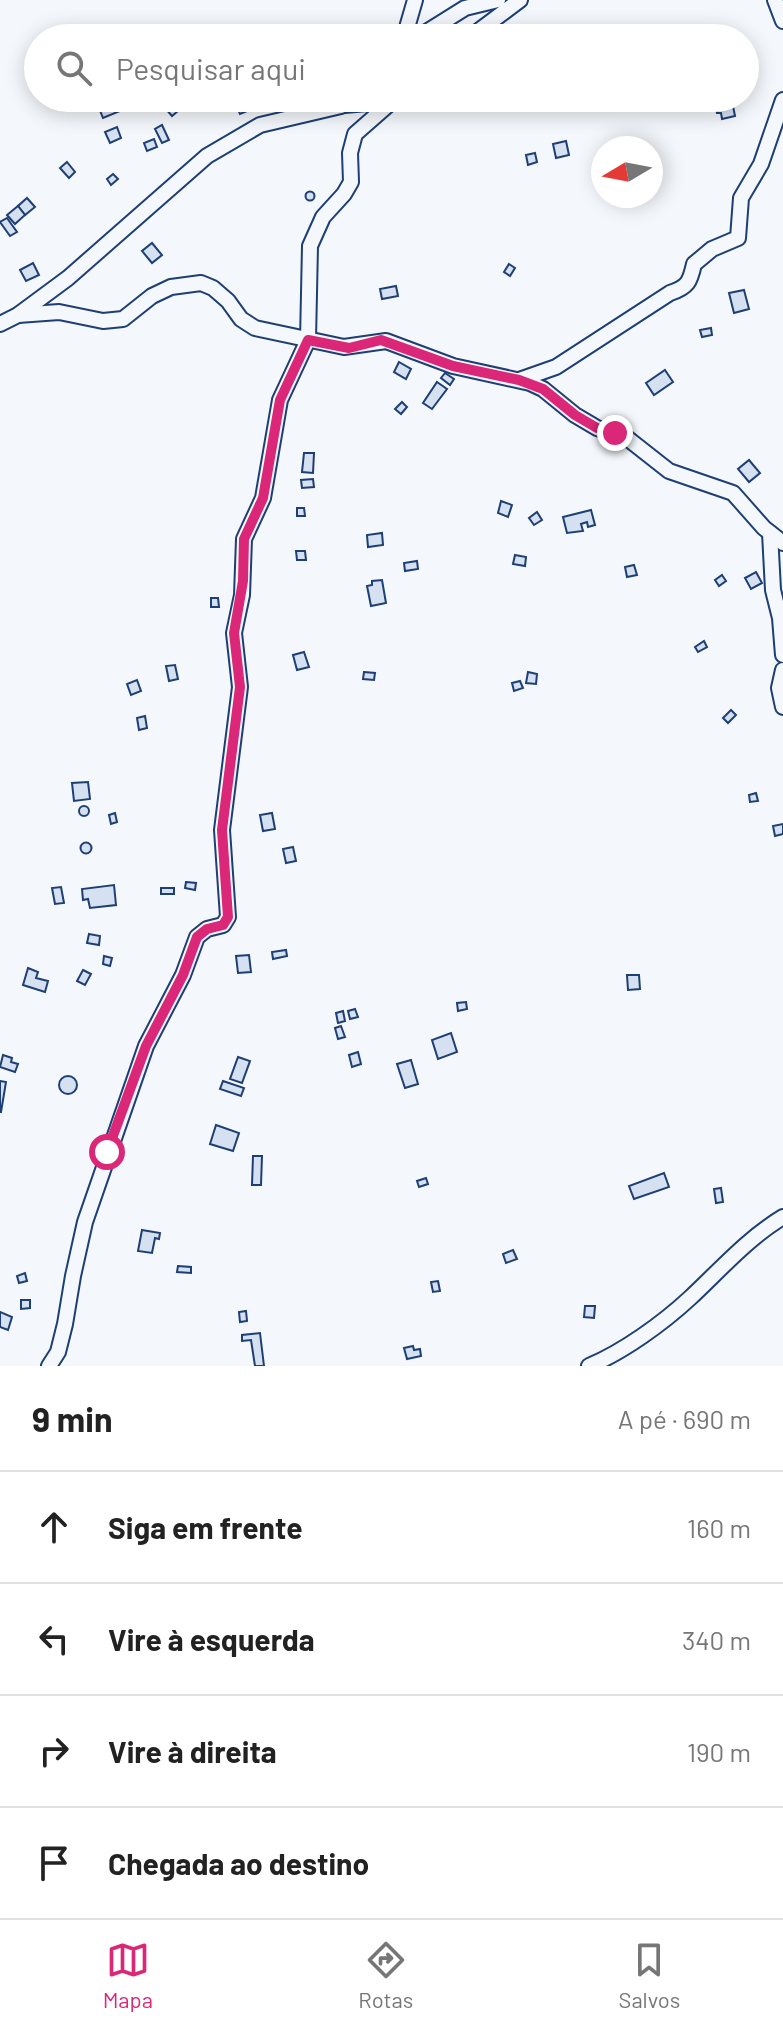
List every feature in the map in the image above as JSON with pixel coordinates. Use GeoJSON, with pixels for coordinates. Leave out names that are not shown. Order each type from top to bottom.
{"type":"FeatureCollection","features":[{"type":"Feature","properties":{"kind":"street"},"geometry":{"type":"LineString","coordinates":[[408,24],[415,0]]}},
{"type":"Feature","properties":{"kind":"street"},"geometry":{"type":"LineString","coordinates":[[439,24],[465,8],[498,0]]}},
{"type":"Feature","properties":{"kind":"street"},"geometry":{"type":"LineString","coordinates":[[488,24],[520,0]]}},
{"type":"Feature","properties":{"kind":"street"},"geometry":{"type":"LineString","coordinates":[[775,0],[783,21]]}},
{"type":"Feature","properties":{"kind":"street"},"geometry":{"type":"LineString","coordinates":[[519,380],[556,367],[670,293],[684,288],[690,282],[694,264],[712,249],[738,238],[741,198],[761,164],[783,100]]}},
{"type":"Feature","properties":{"kind":"street"},"geometry":{"type":"LineString","coordinates":[[0,324],[18,315],[68,278],[207,156],[260,125],[315,112]]}},
{"type":"Feature","properties":{"kind":"street"},"geometry":{"type":"LineString","coordinates":[[49,1366],[58,1352],[65,1324],[85,1222],[146,1046],[183,975],[197,937],[207,929],[223,925],[228,917],[222,830],[240,687],[234,633],[243,581],[244,539],[263,498],[280,400],[308,340],[310,246],[323,217],[351,182],[351,144],[355,134],[380,112]]}},
{"type":"Feature","properties":{"kind":"street"},"geometry":{"type":"LineString","coordinates":[[18,315],[59,312],[103,321],[123,319],[152,296],[171,287],[201,283],[213,288],[228,301],[241,319],[255,328],[349,348],[381,340],[453,366],[519,380],[543,389],[575,415],[597,428],[623,436],[669,471],[733,493],[783,543]]}},
{"type":"Feature","properties":{"kind":"street"},"geometry":{"type":"LineString","coordinates":[[290,336],[300,357]]}},
{"type":"Feature","properties":{"kind":"street"},"geometry":{"type":"LineString","coordinates":[[770,533],[773,590],[780,618],[783,655]]}},
{"type":"Feature","properties":{"kind":"street"},"geometry":{"type":"LineString","coordinates":[[783,670],[779,688],[783,707]]}},
{"type":"Feature","properties":{"kind":"street"},"geometry":{"type":"LineString","coordinates":[[589,1366],[609,1357],[687,1301],[748,1244],[783,1217]]}},
{"type":"Feature","properties":{"kind":"building"},"geometry":{"type":"Polygon","coordinates":[[[101,112],[118,112],[103,118],[101,112]]]}},
{"type":"Feature","properties":{"kind":"building"},"geometry":{"type":"Polygon","coordinates":[[[734,112],[735,116],[722,119],[721,113],[717,113],[734,112]]]}},
{"type":"Feature","properties":{"kind":"building"},"geometry":{"type":"Polygon","coordinates":[[[162,125],[169,140],[162,143],[155,129],[162,125]]]}},
{"type":"Feature","properties":{"kind":"building"},"geometry":{"type":"Polygon","coordinates":[[[117,127],[121,138],[110,143],[105,132],[117,127]]]}},
{"type":"Feature","properties":{"kind":"building"},"geometry":{"type":"Polygon","coordinates":[[[154,139],[157,147],[147,151],[144,143],[154,139]]]}},
{"type":"Feature","properties":{"kind":"building"},"geometry":{"type":"Polygon","coordinates":[[[566,141],[569,155],[556,158],[553,144],[566,141]]]}},
{"type":"Feature","properties":{"kind":"building"},"geometry":{"type":"Polygon","coordinates":[[[535,153],[537,162],[528,165],[526,155],[535,153]]]}},
{"type":"Feature","properties":{"kind":"building"},"geometry":{"type":"Polygon","coordinates":[[[67,162],[75,172],[69,178],[60,168],[67,162]]]}},
{"type":"Feature","properties":{"kind":"building"},"geometry":{"type":"Polygon","coordinates":[[[113,174],[118,179],[111,185],[107,179],[113,174]]]}},
{"type":"Feature","properties":{"kind":"building"},"geometry":{"type":"Polygon","coordinates":[[[310,191],[315,196],[310,201],[305,196],[310,191]]]}},
{"type":"Feature","properties":{"kind":"building"},"geometry":{"type":"Polygon","coordinates":[[[27,198],[35,207],[25,215],[18,206],[27,198]]]}},
{"type":"Feature","properties":{"kind":"building"},"geometry":{"type":"Polygon","coordinates":[[[18,206],[25,215],[15,224],[7,215],[18,206]]]}},
{"type":"Feature","properties":{"kind":"building"},"geometry":{"type":"Polygon","coordinates":[[[7,218],[17,232],[10,236],[0,222],[7,218]]]}},
{"type":"Feature","properties":{"kind":"building"},"geometry":{"type":"Polygon","coordinates":[[[152,243],[162,255],[152,263],[142,251],[152,243]]]}},
{"type":"Feature","properties":{"kind":"building"},"geometry":{"type":"Polygon","coordinates":[[[33,263],[39,275],[26,281],[20,270],[33,263]]]}},
{"type":"Feature","properties":{"kind":"building"},"geometry":{"type":"Polygon","coordinates":[[[509,264],[515,268],[510,276],[504,272],[509,264]]]}},
{"type":"Feature","properties":{"kind":"building"},"geometry":{"type":"Polygon","coordinates":[[[396,286],[398,296],[382,299],[380,289],[396,286]]]}},
{"type":"Feature","properties":{"kind":"building"},"geometry":{"type":"Polygon","coordinates":[[[744,290],[749,309],[734,313],[729,293],[744,290]]]}},
{"type":"Feature","properties":{"kind":"building"},"geometry":{"type":"Polygon","coordinates":[[[711,328],[712,335],[702,337],[700,330],[711,328]]]}},
{"type":"Feature","properties":{"kind":"building"},"geometry":{"type":"Polygon","coordinates":[[[399,362],[411,369],[406,379],[394,372],[399,362]]]}},
{"type":"Feature","properties":{"kind":"building"},"geometry":{"type":"Polygon","coordinates":[[[665,370],[673,382],[654,395],[646,383],[665,370]]]}},
{"type":"Feature","properties":{"kind":"building"},"geometry":{"type":"Polygon","coordinates":[[[445,373],[454,379],[450,385],[441,378],[445,373]]]}},
{"type":"Feature","properties":{"kind":"building"},"geometry":{"type":"Polygon","coordinates":[[[437,382],[447,389],[432,409],[423,403],[437,382]]]}},
{"type":"Feature","properties":{"kind":"building"},"geometry":{"type":"Polygon","coordinates":[[[402,402],[407,407],[401,414],[395,409],[402,402]]]}},
{"type":"Feature","properties":{"kind":"building"},"geometry":{"type":"Polygon","coordinates":[[[304,453],[314,453],[313,473],[302,472],[304,453]]]}},
{"type":"Feature","properties":{"kind":"building"},"geometry":{"type":"Polygon","coordinates":[[[749,460],[760,473],[749,482],[738,469],[749,460]]]}},
{"type":"Feature","properties":{"kind":"building"},"geometry":{"type":"Polygon","coordinates":[[[313,479],[314,487],[302,488],[301,480],[313,479]]]}},
{"type":"Feature","properties":{"kind":"building"},"geometry":{"type":"Polygon","coordinates":[[[501,501],[512,505],[508,517],[498,513],[501,501]]]}},
{"type":"Feature","properties":{"kind":"building"},"geometry":{"type":"Polygon","coordinates":[[[297,508],[304,508],[305,516],[297,516],[297,508]]]}},
{"type":"Feature","properties":{"kind":"building"},"geometry":{"type":"Polygon","coordinates":[[[591,510],[595,525],[588,527],[587,522],[581,524],[583,531],[567,533],[563,517],[591,510]]]}},
{"type":"Feature","properties":{"kind":"building"},"geometry":{"type":"Polygon","coordinates":[[[537,512],[542,520],[534,525],[529,518],[537,512]]]}},
{"type":"Feature","properties":{"kind":"building"},"geometry":{"type":"Polygon","coordinates":[[[382,533],[383,545],[368,547],[367,535],[382,533]]]}},
{"type":"Feature","properties":{"kind":"building"},"geometry":{"type":"Polygon","coordinates":[[[296,551],[305,551],[306,560],[297,560],[296,551]]]}},
{"type":"Feature","properties":{"kind":"building"},"geometry":{"type":"Polygon","coordinates":[[[515,555],[526,557],[525,566],[513,564],[515,555]]]}},
{"type":"Feature","properties":{"kind":"building"},"geometry":{"type":"Polygon","coordinates":[[[417,561],[418,569],[405,571],[404,563],[417,561]]]}},
{"type":"Feature","properties":{"kind":"building"},"geometry":{"type":"Polygon","coordinates":[[[634,565],[637,575],[627,577],[625,567],[634,565]]]}},
{"type":"Feature","properties":{"kind":"building"},"geometry":{"type":"Polygon","coordinates":[[[756,572],[762,583],[751,589],[745,578],[756,572]]]}},
{"type":"Feature","properties":{"kind":"building"},"geometry":{"type":"Polygon","coordinates":[[[722,575],[726,581],[719,586],[715,580],[722,575]]]}},
{"type":"Feature","properties":{"kind":"building"},"geometry":{"type":"Polygon","coordinates":[[[382,580],[386,603],[371,606],[367,586],[372,585],[372,581],[382,580]]]}},
{"type":"Feature","properties":{"kind":"building"},"geometry":{"type":"Polygon","coordinates":[[[211,598],[218,598],[219,607],[211,607],[211,598]]]}},
{"type":"Feature","properties":{"kind":"building"},"geometry":{"type":"Polygon","coordinates":[[[704,641],[707,647],[698,652],[695,647],[704,641]]]}},
{"type":"Feature","properties":{"kind":"building"},"geometry":{"type":"Polygon","coordinates":[[[304,652],[309,667],[297,670],[293,655],[304,652]]]}},
{"type":"Feature","properties":{"kind":"building"},"geometry":{"type":"Polygon","coordinates":[[[175,665],[178,679],[169,681],[166,666],[175,665]]]}},
{"type":"Feature","properties":{"kind":"building"},"geometry":{"type":"Polygon","coordinates":[[[364,672],[375,673],[374,680],[363,679],[364,672]]]}},
{"type":"Feature","properties":{"kind":"building"},"geometry":{"type":"Polygon","coordinates":[[[528,672],[537,674],[536,684],[526,683],[528,672]]]}},
{"type":"Feature","properties":{"kind":"building"},"geometry":{"type":"Polygon","coordinates":[[[137,680],[141,691],[131,695],[127,684],[137,680]]]}},
{"type":"Feature","properties":{"kind":"building"},"geometry":{"type":"Polygon","coordinates":[[[520,681],[523,688],[514,691],[512,683],[520,681]]]}},
{"type":"Feature","properties":{"kind":"building"},"geometry":{"type":"Polygon","coordinates":[[[731,710],[736,715],[728,723],[723,718],[731,710]]]}},
{"type":"Feature","properties":{"kind":"building"},"geometry":{"type":"Polygon","coordinates":[[[145,716],[147,728],[139,730],[137,718],[145,716]]]}},
{"type":"Feature","properties":{"kind":"building"},"geometry":{"type":"Polygon","coordinates":[[[88,782],[90,799],[74,801],[72,783],[88,782]]]}},
{"type":"Feature","properties":{"kind":"building"},"geometry":{"type":"Polygon","coordinates":[[[756,793],[758,801],[750,802],[749,795],[756,793]]]}},
{"type":"Feature","properties":{"kind":"building"},"geometry":{"type":"Polygon","coordinates":[[[84,806],[89,811],[84,816],[79,811],[84,806]]]}},
{"type":"Feature","properties":{"kind":"building"},"geometry":{"type":"Polygon","coordinates":[[[115,813],[117,822],[111,824],[109,815],[115,813]]]}},
{"type":"Feature","properties":{"kind":"building"},"geometry":{"type":"Polygon","coordinates":[[[272,813],[275,829],[263,831],[260,815],[272,813]]]}},
{"type":"Feature","properties":{"kind":"building"},"geometry":{"type":"Polygon","coordinates":[[[783,824],[783,834],[775,836],[773,826],[783,824]]]}},
{"type":"Feature","properties":{"kind":"building"},"geometry":{"type":"Polygon","coordinates":[[[86,843],[91,848],[86,853],[81,848],[86,843]]]}},
{"type":"Feature","properties":{"kind":"building"},"geometry":{"type":"Polygon","coordinates":[[[293,847],[296,861],[286,863],[283,849],[293,847]]]}},
{"type":"Feature","properties":{"kind":"building"},"geometry":{"type":"Polygon","coordinates":[[[186,882],[196,883],[195,890],[185,888],[186,882]]]}},
{"type":"Feature","properties":{"kind":"building"},"geometry":{"type":"Polygon","coordinates":[[[114,885],[116,905],[90,908],[88,899],[83,900],[82,889],[114,885]]]}},
{"type":"Feature","properties":{"kind":"building"},"geometry":{"type":"Polygon","coordinates":[[[61,887],[64,903],[55,904],[52,888],[61,887]]]}},
{"type":"Feature","properties":{"kind":"building"},"geometry":{"type":"Polygon","coordinates":[[[161,888],[174,888],[174,894],[161,894],[161,888]]]}},
{"type":"Feature","properties":{"kind":"building"},"geometry":{"type":"Polygon","coordinates":[[[89,934],[100,936],[99,945],[87,943],[89,934]]]}},
{"type":"Feature","properties":{"kind":"building"},"geometry":{"type":"Polygon","coordinates":[[[286,950],[287,956],[273,959],[272,952],[286,950]]]}},
{"type":"Feature","properties":{"kind":"building"},"geometry":{"type":"Polygon","coordinates":[[[249,955],[251,972],[238,973],[236,956],[249,955]]]}},
{"type":"Feature","properties":{"kind":"building"},"geometry":{"type":"Polygon","coordinates":[[[104,956],[112,958],[110,966],[103,964],[104,956]]]}},
{"type":"Feature","properties":{"kind":"building"},"geometry":{"type":"Polygon","coordinates":[[[28,968],[38,972],[36,978],[48,981],[45,992],[23,985],[28,968]]]}},
{"type":"Feature","properties":{"kind":"building"},"geometry":{"type":"Polygon","coordinates":[[[83,970],[91,974],[85,985],[77,981],[83,970]]]}},
{"type":"Feature","properties":{"kind":"building"},"geometry":{"type":"Polygon","coordinates":[[[627,975],[639,975],[640,989],[628,990],[627,975]]]}},
{"type":"Feature","properties":{"kind":"building"},"geometry":{"type":"Polygon","coordinates":[[[466,1002],[467,1009],[458,1011],[457,1003],[466,1002]]]}},
{"type":"Feature","properties":{"kind":"building"},"geometry":{"type":"Polygon","coordinates":[[[355,1009],[358,1017],[350,1019],[348,1011],[355,1009]]]}},
{"type":"Feature","properties":{"kind":"building"},"geometry":{"type":"Polygon","coordinates":[[[343,1011],[345,1021],[338,1023],[336,1013],[343,1011]]]}},
{"type":"Feature","properties":{"kind":"building"},"geometry":{"type":"Polygon","coordinates":[[[341,1026],[345,1037],[338,1039],[335,1028],[341,1026]]]}},
{"type":"Feature","properties":{"kind":"building"},"geometry":{"type":"Polygon","coordinates":[[[451,1033],[457,1052],[438,1059],[432,1040],[451,1033]]]}},
{"type":"Feature","properties":{"kind":"building"},"geometry":{"type":"Polygon","coordinates":[[[358,1052],[361,1064],[352,1067],[349,1055],[358,1052]]]}},
{"type":"Feature","properties":{"kind":"building"},"geometry":{"type":"Polygon","coordinates":[[[3,1055],[18,1064],[15,1072],[0,1067],[3,1055]]]}},
{"type":"Feature","properties":{"kind":"building"},"geometry":{"type":"Polygon","coordinates":[[[238,1057],[250,1061],[242,1083],[230,1079],[238,1057]]]}},
{"type":"Feature","properties":{"kind":"building"},"geometry":{"type":"Polygon","coordinates":[[[411,1060],[418,1084],[405,1088],[397,1064],[411,1060]]]}},
{"type":"Feature","properties":{"kind":"building"},"geometry":{"type":"Polygon","coordinates":[[[68,1076],[77,1085],[68,1094],[59,1085],[68,1076]]]}},
{"type":"Feature","properties":{"kind":"building"},"geometry":{"type":"Polygon","coordinates":[[[0,1081],[6,1082],[1,1112],[0,1112],[0,1081]]]}},
{"type":"Feature","properties":{"kind":"building"},"geometry":{"type":"Polygon","coordinates":[[[223,1081],[244,1088],[241,1096],[220,1089],[223,1081]]]}},
{"type":"Feature","properties":{"kind":"building"},"geometry":{"type":"Polygon","coordinates":[[[216,1125],[239,1133],[233,1151],[210,1144],[216,1125]]]}},
{"type":"Feature","properties":{"kind":"building"},"geometry":{"type":"Polygon","coordinates":[[[253,1156],[262,1156],[261,1185],[252,1185],[253,1156]]]}},
{"type":"Feature","properties":{"kind":"building"},"geometry":{"type":"Polygon","coordinates":[[[664,1173],[669,1187],[634,1199],[629,1186],[664,1173]]]}},
{"type":"Feature","properties":{"kind":"building"},"geometry":{"type":"Polygon","coordinates":[[[426,1178],[428,1184],[419,1187],[417,1181],[426,1178]]]}},
{"type":"Feature","properties":{"kind":"building"},"geometry":{"type":"Polygon","coordinates":[[[721,1188],[723,1202],[716,1203],[714,1189],[721,1188]]]}},
{"type":"Feature","properties":{"kind":"building"},"geometry":{"type":"Polygon","coordinates":[[[142,1230],[160,1233],[159,1239],[155,1238],[152,1253],[138,1251],[142,1230]]]}},
{"type":"Feature","properties":{"kind":"building"},"geometry":{"type":"Polygon","coordinates":[[[513,1250],[517,1259],[506,1263],[503,1254],[513,1250]]]}},
{"type":"Feature","properties":{"kind":"building"},"geometry":{"type":"Polygon","coordinates":[[[178,1266],[191,1267],[191,1273],[177,1272],[178,1266]]]}},
{"type":"Feature","properties":{"kind":"building"},"geometry":{"type":"Polygon","coordinates":[[[25,1273],[27,1281],[19,1283],[17,1276],[25,1273]]]}},
{"type":"Feature","properties":{"kind":"building"},"geometry":{"type":"Polygon","coordinates":[[[438,1281],[440,1291],[433,1292],[431,1282],[438,1281]]]}},
{"type":"Feature","properties":{"kind":"building"},"geometry":{"type":"Polygon","coordinates":[[[21,1300],[30,1300],[30,1308],[21,1309],[21,1300]]]}},
{"type":"Feature","properties":{"kind":"building"},"geometry":{"type":"Polygon","coordinates":[[[585,1306],[595,1306],[594,1318],[584,1317],[585,1306]]]}},
{"type":"Feature","properties":{"kind":"building"},"geometry":{"type":"Polygon","coordinates":[[[246,1311],[247,1321],[240,1322],[239,1312],[246,1311]]]}},
{"type":"Feature","properties":{"kind":"building"},"geometry":{"type":"Polygon","coordinates":[[[0,1312],[12,1317],[8,1330],[0,1327],[0,1312]]]}},
{"type":"Feature","properties":{"kind":"building"},"geometry":{"type":"Polygon","coordinates":[[[260,1333],[264,1366],[255,1366],[251,1340],[242,1341],[242,1335],[260,1333]]]}},
{"type":"Feature","properties":{"kind":"building"},"geometry":{"type":"Polygon","coordinates":[[[413,1346],[414,1350],[420,1349],[421,1356],[407,1359],[404,1348],[413,1346]]]}},
{"type":"Feature","properties":{"kind":"route"},"geometry":{"type":"LineString","coordinates":[[107,1152],[146,1046],[183,975],[197,937],[207,929],[223,925],[228,917],[222,830],[240,687],[234,633],[243,581],[242,553],[246,530],[260,507],[268,478],[280,400],[308,340],[349,348],[381,340],[453,366],[530,383],[597,428],[615,433]]}}]}
